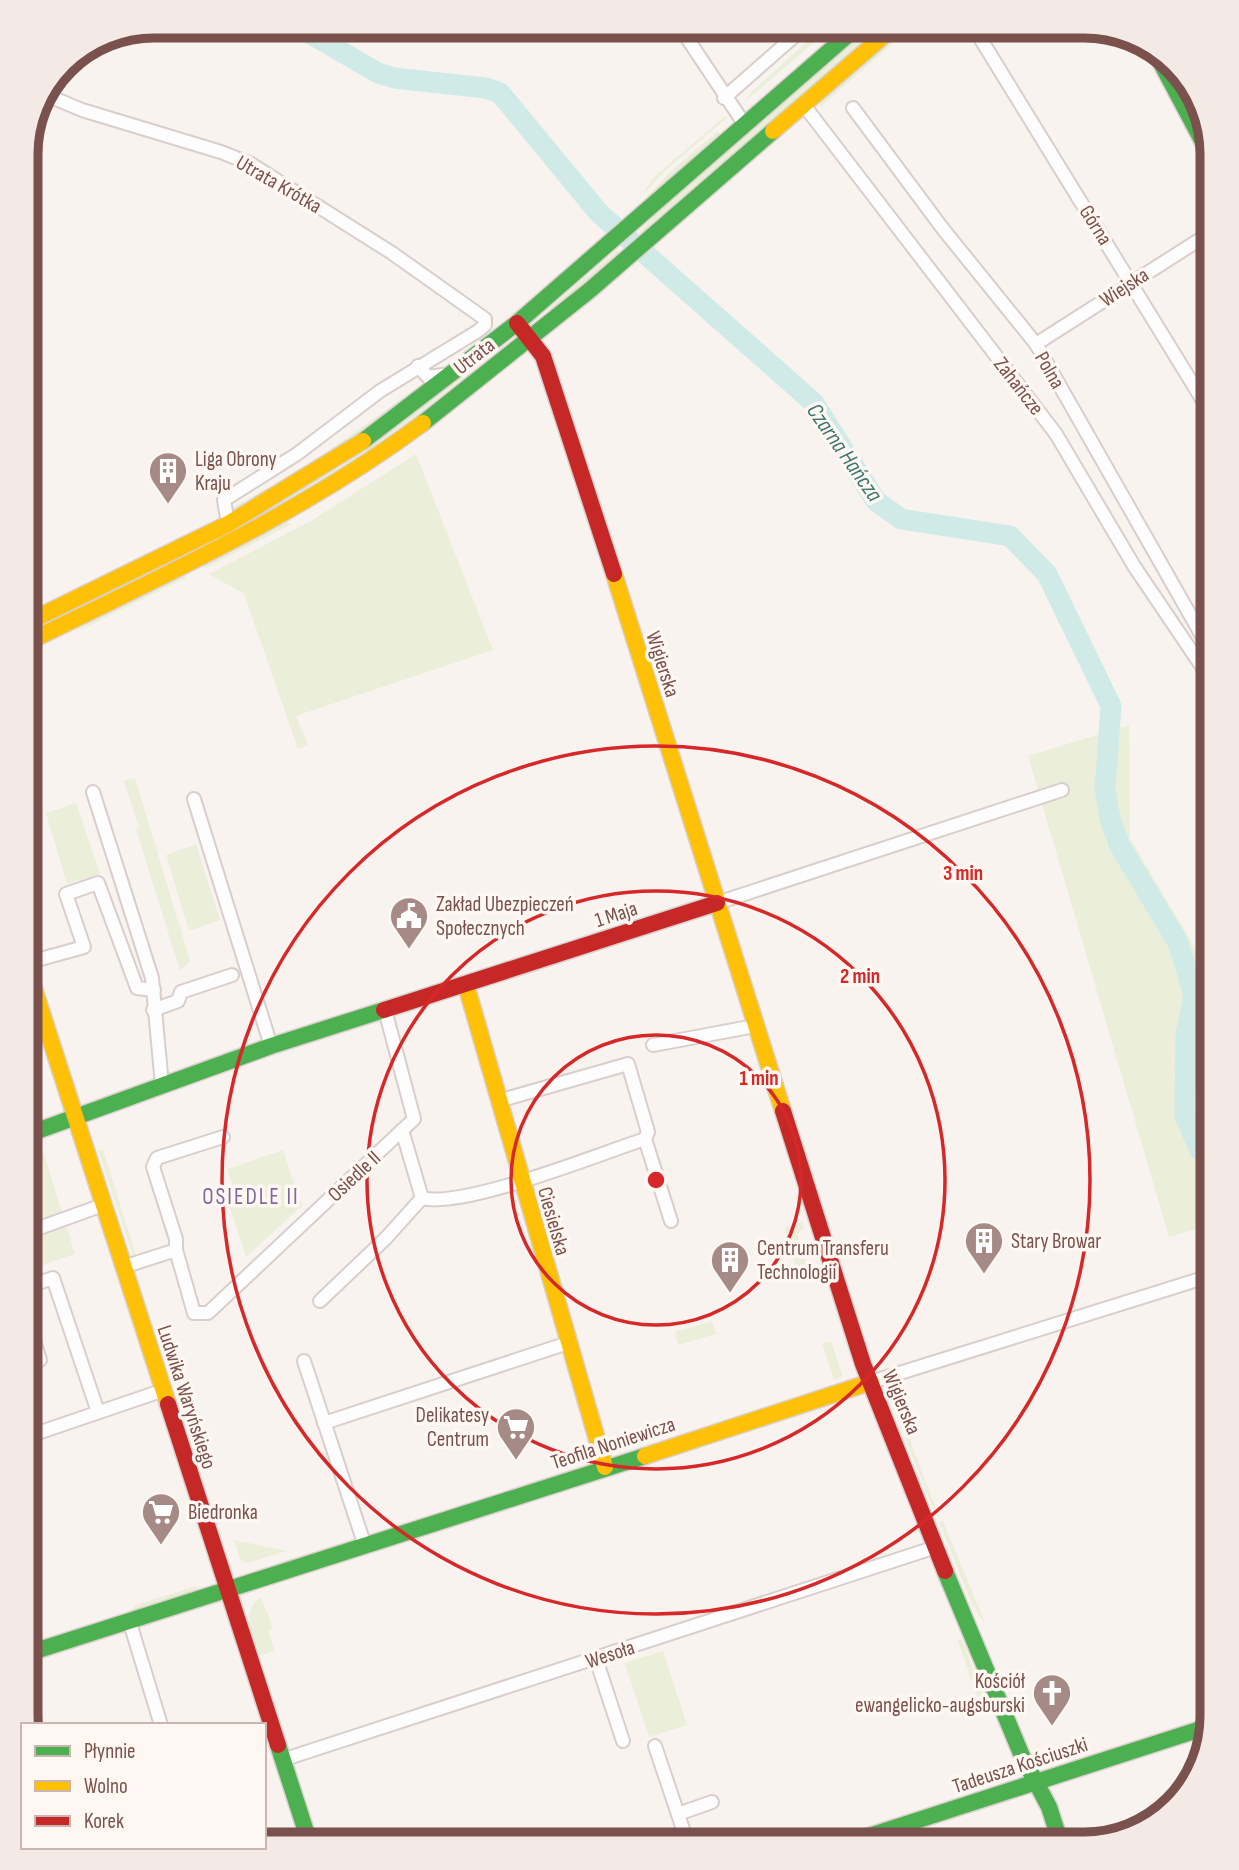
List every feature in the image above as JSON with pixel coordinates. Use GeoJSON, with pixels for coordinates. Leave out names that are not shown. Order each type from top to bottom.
{"type":"FeatureCollection","features":[{"type":"Feature","properties":{"kind":"main road","name":"Utrata"},"geometry":{"type":"LineString","coordinates":[[39,617],[228,524],[340,457],[517,323],[843,39]]}},
{"type":"Feature","properties":{"kind":"main road","name":"Utrata"},"geometry":{"type":"LineString","coordinates":[[39,637],[302,503],[399,441],[531,338],[880,39]]}},
{"type":"Feature","properties":{"kind":"main road"},"geometry":{"type":"LineString","coordinates":[[1167,74],[1199,134]]}},
{"type":"Feature","properties":{"kind":"main road","name":"Wigierska"},"geometry":{"type":"LineString","coordinates":[[517,323],[543,356],[560,404],[755,1027],[871,1382],[990,1681],[1049,1807],[1056,1832]]}},
{"type":"Feature","properties":{"kind":"main road","name":"1 Maja"},"geometry":{"type":"LineString","coordinates":[[38,1131],[271,1046],[717,903]]}},
{"type":"Feature","properties":{"kind":"main road","name":"Ciesielska"},"geometry":{"type":"LineString","coordinates":[[466,985],[605,1467]]}},
{"type":"Feature","properties":{"kind":"main road","name":"Ludwika Waryńskiego"},"geometry":{"type":"LineString","coordinates":[[38,1006],[306,1831]]}},
{"type":"Feature","properties":{"kind":"main road","name":"Teofila Noniewicza"},"geometry":{"type":"LineString","coordinates":[[38,1650],[130,1623],[871,1382]]}},
{"type":"Feature","properties":{"kind":"main road","name":"Tadeusza Kościuszki"},"geometry":{"type":"LineString","coordinates":[[882,1832],[1200,1729]]}},
{"type":"Feature","properties":{"kind":"street"},"geometry":{"type":"LineString","coordinates":[[687,39],[724,98],[745,125]]}},
{"type":"Feature","properties":{"kind":"street"},"geometry":{"type":"LineString","coordinates":[[724,98],[792,39]]}},
{"type":"Feature","properties":{"kind":"street","name":"Górna"},"geometry":{"type":"LineString","coordinates":[[981,39],[1200,395]]}},
{"type":"Feature","properties":{"kind":"street","name":"Utrata Krótka"},"geometry":{"type":"LineString","coordinates":[[53,98],[82,110],[251,164],[392,253],[485,319],[485,325],[478,331],[418,366]]}},
{"type":"Feature","properties":{"kind":"street","name":"Zahańcze"},"geometry":{"type":"LineString","coordinates":[[803,104],[1056,434],[1134,566],[1200,664]]}},
{"type":"Feature","properties":{"kind":"street","name":"Polna"},"geometry":{"type":"LineString","coordinates":[[853,108],[1036,344],[1200,632]]}},
{"type":"Feature","properties":{"kind":"street","name":"Wiejska"},"geometry":{"type":"LineString","coordinates":[[1036,344],[1200,239]]}},
{"type":"Feature","properties":{"kind":"street"},"geometry":{"type":"LineString","coordinates":[[228,524],[224,500],[298,454],[380,391],[418,366],[428,377],[454,373]]}},
{"type":"Feature","properties":{"kind":"street","name":"1 Maja"},"geometry":{"type":"LineString","coordinates":[[717,903],[1062,790]]}},
{"type":"Feature","properties":{"kind":"street"},"geometry":{"type":"LineString","coordinates":[[93,792],[154,990],[153,1010],[162,1085]]}},
{"type":"Feature","properties":{"kind":"street"},"geometry":{"type":"LineString","coordinates":[[194,799],[271,1046]]}},
{"type":"Feature","properties":{"kind":"street"},"geometry":{"type":"LineString","coordinates":[[38,960],[84,947],[66,894],[99,883],[137,988],[154,990]]}},
{"type":"Feature","properties":{"kind":"street"},"geometry":{"type":"LineString","coordinates":[[153,1010],[178,1001],[181,992],[232,975]]}},
{"type":"Feature","properties":{"kind":"street"},"geometry":{"type":"LineString","coordinates":[[385,1010],[414,1119],[402,1130],[422,1198]]}},
{"type":"Feature","properties":{"kind":"street"},"geometry":{"type":"LineString","coordinates":[[38,1023],[43,1022]]}},
{"type":"Feature","properties":{"kind":"street"},"geometry":{"type":"LineString","coordinates":[[653,1045],[755,1027]]}},
{"type":"Feature","properties":{"kind":"street"},"geometry":{"type":"LineString","coordinates":[[498,1101],[628,1064],[648,1132],[646,1139],[671,1221]]}},
{"type":"Feature","properties":{"kind":"street","name":"Osiedle II"},"geometry":{"type":"LineString","coordinates":[[223,1137],[157,1158],[153,1167],[176,1239],[176,1250],[194,1314],[208,1313],[402,1130]]}},
{"type":"Feature","properties":{"kind":"street"},"geometry":{"type":"LineString","coordinates":[[422,1198],[436,1202],[521,1181],[646,1139]]}},
{"type":"Feature","properties":{"kind":"street"},"geometry":{"type":"LineString","coordinates":[[320,1301],[386,1238],[422,1198]]}},
{"type":"Feature","properties":{"kind":"street"},"geometry":{"type":"LineString","coordinates":[[38,1229],[103,1205]]}},
{"type":"Feature","properties":{"kind":"street"},"geometry":{"type":"LineString","coordinates":[[123,1267],[176,1250]]}},
{"type":"Feature","properties":{"kind":"street"},"geometry":{"type":"LineString","coordinates":[[38,1283],[53,1279],[98,1412]]}},
{"type":"Feature","properties":{"kind":"street","name":"Teofila Noniewicza"},"geometry":{"type":"LineString","coordinates":[[871,1382],[1200,1279]]}},
{"type":"Feature","properties":{"kind":"street"},"geometry":{"type":"LineString","coordinates":[[324,1423],[568,1343]]}},
{"type":"Feature","properties":{"kind":"street"},"geometry":{"type":"LineString","coordinates":[[38,1354],[40,1360]]}},
{"type":"Feature","properties":{"kind":"street"},"geometry":{"type":"LineString","coordinates":[[303,1361],[365,1546]]}},
{"type":"Feature","properties":{"kind":"street"},"geometry":{"type":"LineString","coordinates":[[38,1433],[164,1390]]}},
{"type":"Feature","properties":{"kind":"street","name":"Wesoła"},"geometry":{"type":"LineString","coordinates":[[282,1760],[936,1547]]}},
{"type":"Feature","properties":{"kind":"street"},"geometry":{"type":"LineString","coordinates":[[130,1623],[160,1723]]}},
{"type":"Feature","properties":{"kind":"street"},"geometry":{"type":"LineString","coordinates":[[596,1658],[623,1741]]}},
{"type":"Feature","properties":{"kind":"street"},"geometry":{"type":"LineString","coordinates":[[655,1746],[684,1832]]}},
{"type":"Feature","properties":{"kind":"street"},"geometry":{"type":"LineString","coordinates":[[678,1814],[712,1802]]}},
{"type":"Feature","properties":{"kind":"green space"},"geometry":{"type":"Polygon","coordinates":[[[810,39],[818,39],[746,101],[751,92],[810,39]]]}},
{"type":"Feature","properties":{"kind":"green space"},"geometry":{"type":"Polygon","coordinates":[[[854,39],[868,39],[642,234],[640,231],[680,189],[854,39]]]}},
{"type":"Feature","properties":{"kind":"green space"},"geometry":{"type":"Polygon","coordinates":[[[898,39],[820,107],[822,98],[882,47],[898,39]]]}},
{"type":"Feature","properties":{"kind":"green space"},"geometry":{"type":"Polygon","coordinates":[[[724,117],[728,117],[667,169],[638,200],[655,176],[724,117]]]}},
{"type":"Feature","properties":{"kind":"green space"},"geometry":{"type":"Polygon","coordinates":[[[718,131],[721,135],[640,204],[670,172],[718,131]]]}},
{"type":"Feature","properties":{"kind":"green space"},"geometry":{"type":"Polygon","coordinates":[[[617,250],[620,253],[553,311],[550,308],[617,250]]]}},
{"type":"Feature","properties":{"kind":"green space"},"geometry":{"type":"Polygon","coordinates":[[[484,360],[378,447],[259,519],[137,580],[136,578],[484,360]]]}},
{"type":"Feature","properties":{"kind":"green space"},"geometry":{"type":"Polygon","coordinates":[[[426,381],[431,382],[340,450],[234,513],[232,508],[307,466],[426,381]]]}},
{"type":"Feature","properties":{"kind":"green space"},"geometry":{"type":"Polygon","coordinates":[[[416,454],[493,650],[296,716],[308,745],[298,749],[244,594],[209,574],[309,522],[416,454]]]}},
{"type":"Feature","properties":{"kind":"green space"},"geometry":{"type":"Polygon","coordinates":[[[285,521],[291,524],[204,569],[202,565],[285,521]]]}},
{"type":"Feature","properties":{"kind":"green space"},"geometry":{"type":"Polygon","coordinates":[[[183,573],[186,578],[74,633],[94,618],[183,573]]]}},
{"type":"Feature","properties":{"kind":"green space"},"geometry":{"type":"Polygon","coordinates":[[[1129,725],[1130,838],[1200,957],[1194,1044],[1200,1121],[1200,1228],[1169,1237],[1028,756],[1129,725]]]}},
{"type":"Feature","properties":{"kind":"green space"},"geometry":{"type":"Polygon","coordinates":[[[135,778],[190,961],[180,971],[124,781],[135,778]]]}},
{"type":"Feature","properties":{"kind":"green space"},"geometry":{"type":"Polygon","coordinates":[[[76,803],[100,874],[67,884],[46,813],[76,803]]]}},
{"type":"Feature","properties":{"kind":"green space"},"geometry":{"type":"Polygon","coordinates":[[[196,844],[220,920],[189,931],[166,855],[196,844]]]}},
{"type":"Feature","properties":{"kind":"green space"},"geometry":{"type":"Polygon","coordinates":[[[98,1150],[103,1150],[137,1259],[133,1256],[98,1150]]]}},
{"type":"Feature","properties":{"kind":"green space"},"geometry":{"type":"Polygon","coordinates":[[[283,1150],[302,1206],[246,1257],[229,1205],[238,1202],[227,1169],[283,1150]]]}},
{"type":"Feature","properties":{"kind":"green space"},"geometry":{"type":"Polygon","coordinates":[[[44,1154],[75,1254],[38,1266],[38,1156],[44,1154]]]}},
{"type":"Feature","properties":{"kind":"green space"},"geometry":{"type":"Polygon","coordinates":[[[803,1222],[804,1227],[797,1235],[811,1278],[800,1282],[785,1228],[803,1222]]]}},
{"type":"Feature","properties":{"kind":"green space"},"geometry":{"type":"Polygon","coordinates":[[[712,1321],[716,1334],[678,1345],[675,1332],[712,1321]]]}},
{"type":"Feature","properties":{"kind":"green space"},"geometry":{"type":"Polygon","coordinates":[[[831,1341],[843,1377],[834,1380],[822,1344],[831,1341]]]}},
{"type":"Feature","properties":{"kind":"green space"},"geometry":{"type":"Polygon","coordinates":[[[890,1401],[895,1401],[938,1514],[936,1515],[890,1401]]]}},
{"type":"Feature","properties":{"kind":"green space"},"geometry":{"type":"Polygon","coordinates":[[[650,1430],[653,1441],[624,1450],[621,1440],[650,1430]]]}},
{"type":"Feature","properties":{"kind":"green space"},"geometry":{"type":"Polygon","coordinates":[[[943,1521],[985,1623],[972,1604],[939,1522],[943,1521]]]}},
{"type":"Feature","properties":{"kind":"green space"},"geometry":{"type":"Polygon","coordinates":[[[234,1540],[287,1551],[246,1563],[240,1559],[234,1540]]]}},
{"type":"Feature","properties":{"kind":"green space"},"geometry":{"type":"Polygon","coordinates":[[[196,1586],[197,1591],[131,1611],[136,1605],[196,1586]]]}},
{"type":"Feature","properties":{"kind":"green space"},"geometry":{"type":"Polygon","coordinates":[[[261,1597],[273,1628],[268,1630],[275,1651],[258,1656],[249,1616],[255,1602],[261,1597]]]}},
{"type":"Feature","properties":{"kind":"green space"},"geometry":{"type":"Polygon","coordinates":[[[957,1639],[962,1640],[984,1696],[977,1696],[957,1639]]]}},
{"type":"Feature","properties":{"kind":"green space"},"geometry":{"type":"Polygon","coordinates":[[[663,1651],[687,1725],[649,1737],[625,1663],[663,1651]]]}},
{"type":"Feature","properties":{"kind":"waterway","name":"Czarna Hańcza"},"geometry":{"type":"LineString","coordinates":[[318,38],[378,73],[394,78],[486,88],[500,93],[599,213],[813,402],[876,501],[901,519],[1010,536],[1047,574],[1111,706],[1105,789],[1110,819],[1120,846],[1177,941],[1194,997],[1186,1034],[1185,1115],[1200,1150]]}},
{"type":"Feature","properties":{"kind":"traffic: fast"},"geometry":{"type":"LineString","coordinates":[[363,441],[517,323],[843,39]]}},
{"type":"Feature","properties":{"kind":"traffic: fast"},"geometry":{"type":"LineString","coordinates":[[1167,74],[1199,134]]}},
{"type":"Feature","properties":{"kind":"traffic: fast"},"geometry":{"type":"LineString","coordinates":[[423,423],[590,290],[773,131]]}},
{"type":"Feature","properties":{"kind":"traffic: fast"},"geometry":{"type":"LineString","coordinates":[[38,1131],[271,1046],[384,1010]]}},
{"type":"Feature","properties":{"kind":"traffic: fast"},"geometry":{"type":"LineString","coordinates":[[38,1650],[645,1456]]}},
{"type":"Feature","properties":{"kind":"traffic: fast"},"geometry":{"type":"LineString","coordinates":[[945,1571],[1022,1756],[1049,1807],[1057,1832]]}},
{"type":"Feature","properties":{"kind":"traffic: fast"},"geometry":{"type":"LineString","coordinates":[[882,1832],[1200,1729]]}},
{"type":"Feature","properties":{"kind":"traffic: fast"},"geometry":{"type":"LineString","coordinates":[[278,1745],[306,1831]]}},
{"type":"Feature","properties":{"kind":"traffic: slow"},"geometry":{"type":"LineString","coordinates":[[773,131],[880,39]]}},
{"type":"Feature","properties":{"kind":"traffic: slow"},"geometry":{"type":"LineString","coordinates":[[39,637],[280,515],[376,456],[423,423]]}},
{"type":"Feature","properties":{"kind":"traffic: slow"},"geometry":{"type":"LineString","coordinates":[[39,617],[228,524],[363,441]]}},
{"type":"Feature","properties":{"kind":"traffic: slow"},"geometry":{"type":"LineString","coordinates":[[614,574],[783,1111]]}},
{"type":"Feature","properties":{"kind":"traffic: slow"},"geometry":{"type":"LineString","coordinates":[[466,985],[605,1467]]}},
{"type":"Feature","properties":{"kind":"traffic: slow"},"geometry":{"type":"LineString","coordinates":[[38,1003],[168,1404]]}},
{"type":"Feature","properties":{"kind":"traffic: slow"},"geometry":{"type":"LineString","coordinates":[[645,1456],[871,1382]]}},
{"type":"Feature","properties":{"kind":"traffic: jam"},"geometry":{"type":"LineString","coordinates":[[517,323],[543,356],[614,574]]}},
{"type":"Feature","properties":{"kind":"traffic: jam"},"geometry":{"type":"LineString","coordinates":[[384,1010],[717,903]]}},
{"type":"Feature","properties":{"kind":"traffic: jam"},"geometry":{"type":"LineString","coordinates":[[783,1111],[863,1364],[945,1571]]}},
{"type":"Feature","properties":{"kind":"traffic: jam"},"geometry":{"type":"LineString","coordinates":[[168,1404],[278,1745]]}},
{"type":"Feature","properties":{"kind":"place","name":"Liga Obrony Kraju"},"geometry":{"type":"Point","coordinates":[168,505]}},
{"type":"Feature","properties":{"kind":"place","name":"Zakład Ubezpieczeń Społecznych"},"geometry":{"type":"Point","coordinates":[409,950]}},
{"type":"Feature","properties":{"kind":"place","name":"Stary Browar"},"geometry":{"type":"Point","coordinates":[984,1275]}},
{"type":"Feature","properties":{"kind":"place","name":"Centrum Transferu Technologii"},"geometry":{"type":"Point","coordinates":[730,1294]}},
{"type":"Feature","properties":{"kind":"place","name":"Delikatesy Centrum"},"geometry":{"type":"Point","coordinates":[516,1461]}},
{"type":"Feature","properties":{"kind":"place","name":"Biedronka"},"geometry":{"type":"Point","coordinates":[161,1546]}},
{"type":"Feature","properties":{"kind":"place","name":"Kościół ewangelicko-augsburski"},"geometry":{"type":"Point","coordinates":[1052,1727]}},
{"type":"Feature","properties":{"kind":"district","name":"OSIEDLE II"},"geometry":{"type":"Point","coordinates":[251,1196]}}]}
